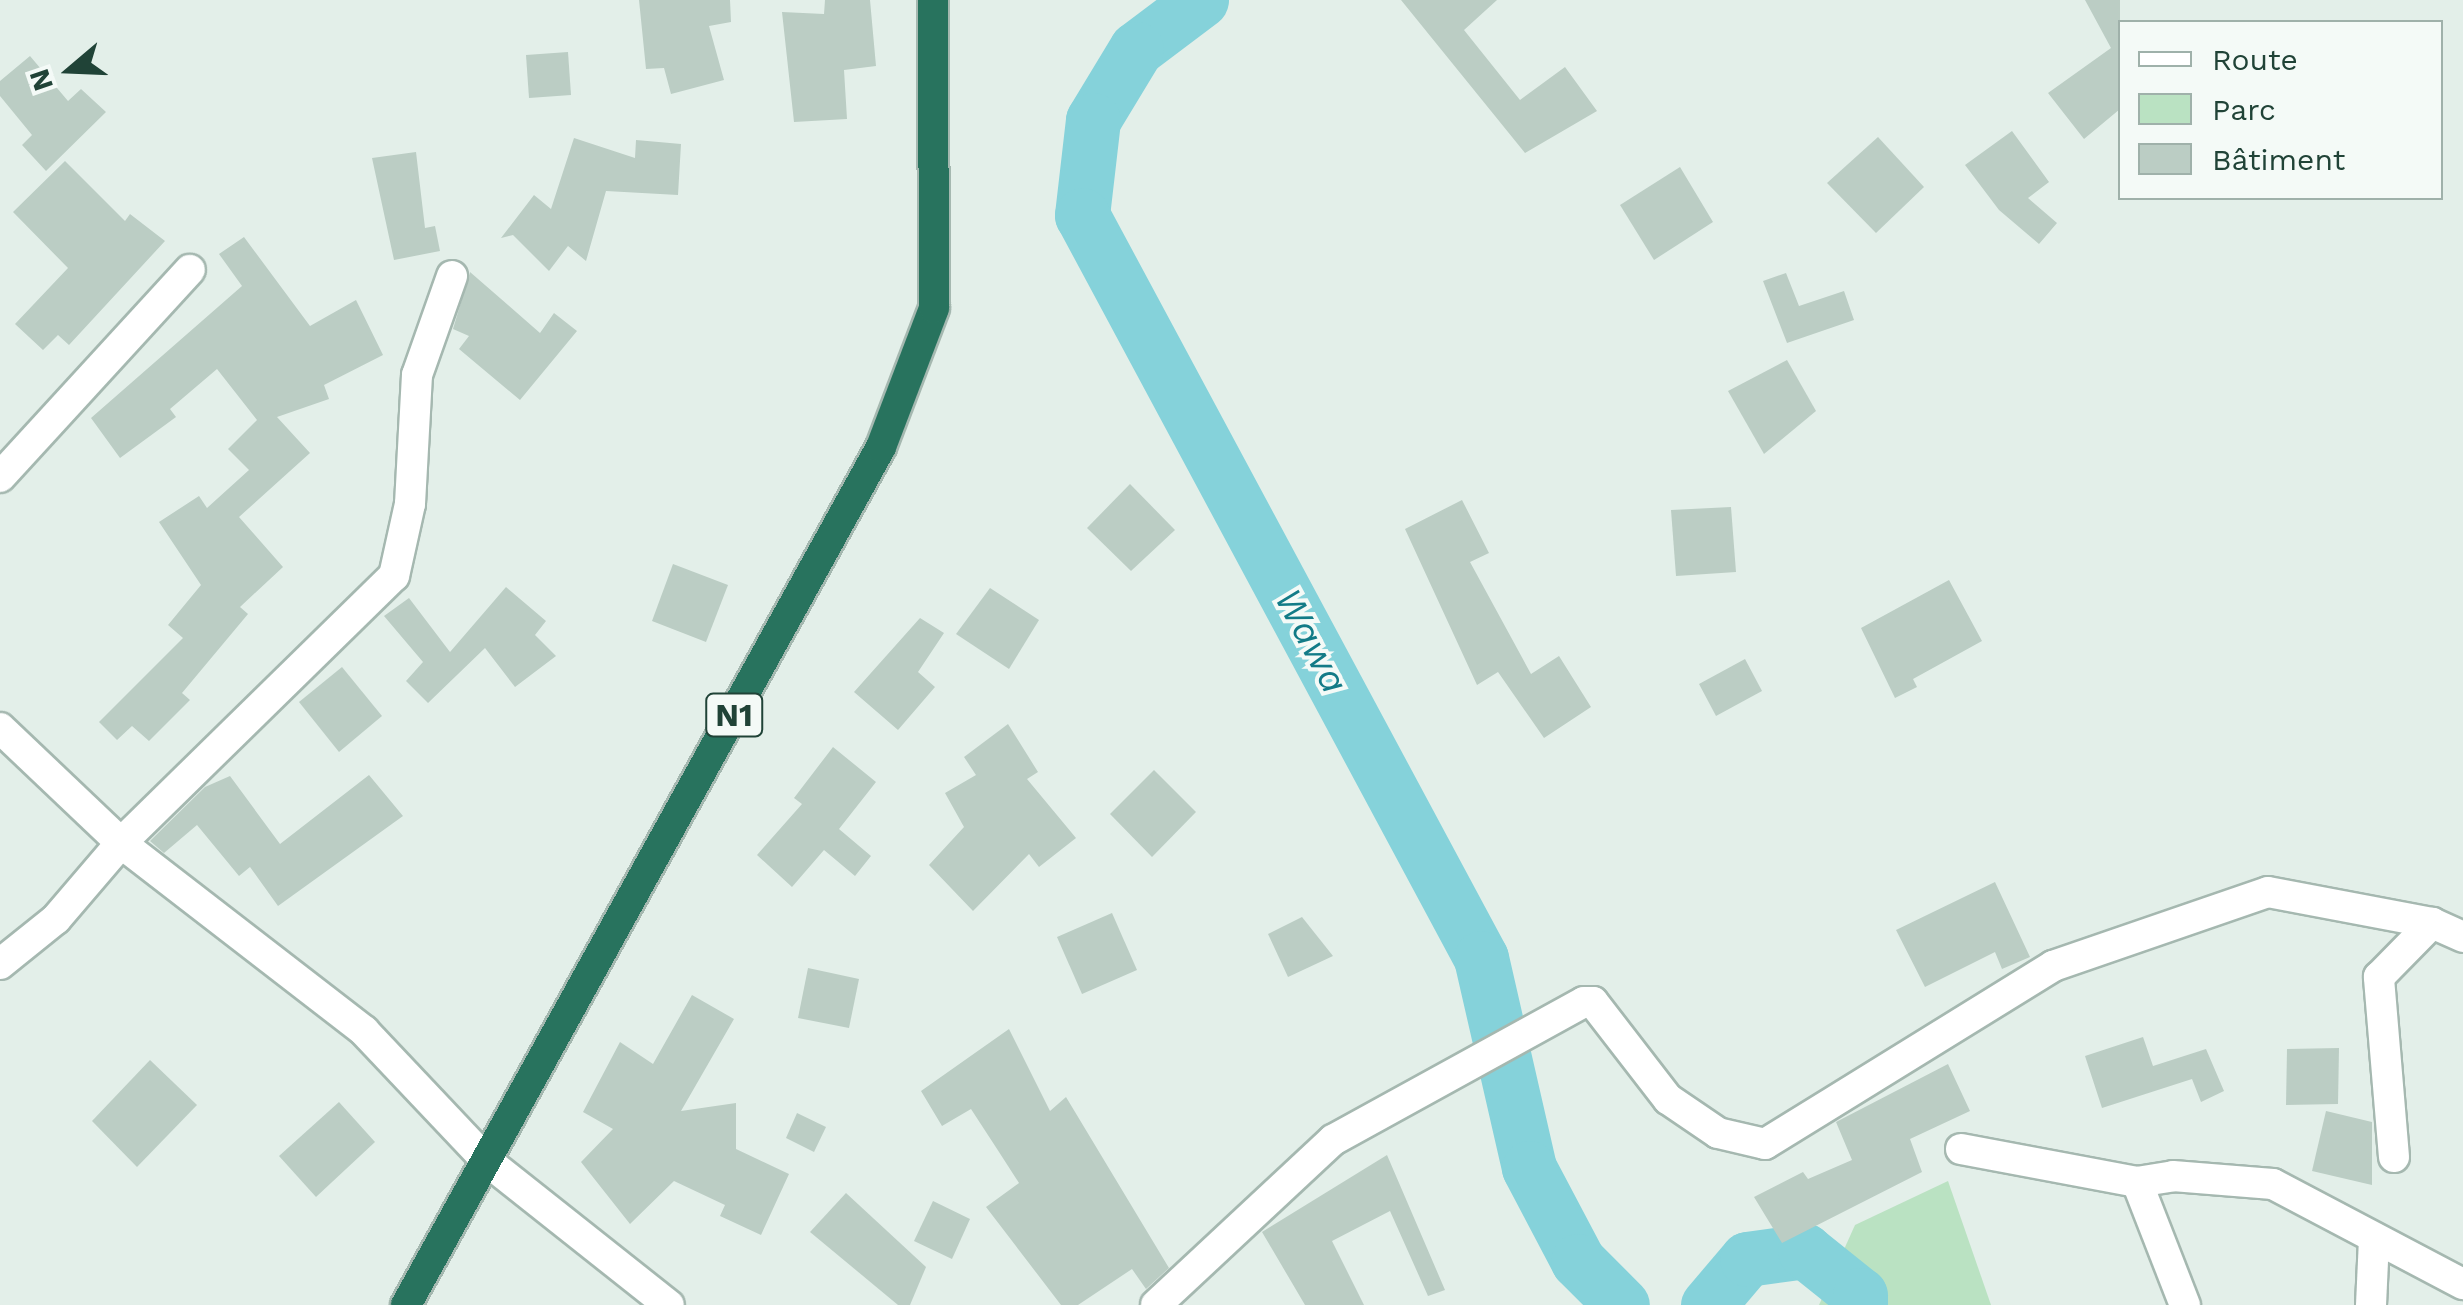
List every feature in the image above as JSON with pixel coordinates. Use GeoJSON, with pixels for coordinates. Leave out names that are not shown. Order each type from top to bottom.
{"type":"FeatureCollection","features":[{"type":"Feature","properties":{"kind":"highway","name":"N1"},"geometry":{"type":"LineString","coordinates":[[406,1305],[882,447],[934,308],[933,0]]}},
{"type":"Feature","properties":{"kind":"street"},"geometry":{"type":"LineString","coordinates":[[0,477],[190,270]]}},
{"type":"Feature","properties":{"kind":"street"},"geometry":{"type":"LineString","coordinates":[[0,964],[56,918],[121,844],[394,576],[410,504],[417,375],[452,276]]}},
{"type":"Feature","properties":{"kind":"street"},"geometry":{"type":"LineString","coordinates":[[0,728],[121,844],[364,1032],[487,1161],[669,1305]]}},
{"type":"Feature","properties":{"kind":"street"},"geometry":{"type":"LineString","coordinates":[[1156,1305],[1333,1140],[1594,1002],[1668,1099],[1718,1133],[1765,1144],[2053,966],[2268,892],[2432,923],[2463,937]]}},
{"type":"Feature","properties":{"kind":"street"},"geometry":{"type":"LineString","coordinates":[[2394,1157],[2379,977],[2432,923]]}},
{"type":"Feature","properties":{"kind":"street"},"geometry":{"type":"LineString","coordinates":[[1961,1149],[2137,1182],[2172,1176],[2274,1184],[2463,1284]]}},
{"type":"Feature","properties":{"kind":"street"},"geometry":{"type":"LineString","coordinates":[[2137,1182],[2185,1305]]}},
{"type":"Feature","properties":{"kind":"street"},"geometry":{"type":"LineString","coordinates":[[2371,1305],[2374,1240]]}},
{"type":"Feature","properties":{"kind":"green space"},"geometry":{"type":"Polygon","coordinates":[[[1948,1181],[1991,1305],[1819,1305],[1855,1225],[1948,1181]]]}},
{"type":"Feature","properties":{"kind":"building"},"geometry":{"type":"Polygon","coordinates":[[[639,0],[730,0],[731,22],[709,26],[724,80],[671,94],[664,68],[646,69],[639,0]]]}},
{"type":"Feature","properties":{"kind":"building"},"geometry":{"type":"Polygon","coordinates":[[[825,0],[870,0],[876,66],[844,70],[847,119],[794,122],[782,12],[824,14],[825,0]]]}},
{"type":"Feature","properties":{"kind":"building"},"geometry":{"type":"Polygon","coordinates":[[[1401,0],[1497,0],[1464,30],[1520,100],[1565,67],[1597,111],[1525,153],[1401,0]]]}},
{"type":"Feature","properties":{"kind":"building"},"geometry":{"type":"Polygon","coordinates":[[[2085,0],[2120,0],[2120,20],[2118,111],[2084,139],[2048,93],[2111,48],[2085,0]]]}},
{"type":"Feature","properties":{"kind":"building"},"geometry":{"type":"Polygon","coordinates":[[[568,52],[571,95],[529,98],[526,55],[568,52]]]}},
{"type":"Feature","properties":{"kind":"building"},"geometry":{"type":"Polygon","coordinates":[[[30,56],[68,101],[81,89],[106,112],[46,171],[22,145],[32,135],[0,96],[0,81],[30,56]]]}},
{"type":"Feature","properties":{"kind":"building"},"geometry":{"type":"Polygon","coordinates":[[[2012,131],[2049,182],[2028,198],[2057,223],[2039,244],[1999,210],[1965,165],[2012,131]]]}},
{"type":"Feature","properties":{"kind":"building"},"geometry":{"type":"Polygon","coordinates":[[[1878,137],[1924,187],[1876,233],[1827,183],[1878,137]]]}},
{"type":"Feature","properties":{"kind":"building"},"geometry":{"type":"Polygon","coordinates":[[[574,138],[635,158],[636,140],[681,144],[678,195],[606,191],[586,261],[568,246],[549,271],[513,235],[501,238],[534,195],[551,209],[574,138]]]}},
{"type":"Feature","properties":{"kind":"building"},"geometry":{"type":"Polygon","coordinates":[[[416,152],[425,228],[435,226],[440,251],[394,260],[372,158],[416,152]]]}},
{"type":"Feature","properties":{"kind":"building"},"geometry":{"type":"Polygon","coordinates":[[[65,161],[125,221],[130,214],[165,241],[69,345],[58,335],[43,350],[15,324],[68,268],[13,212],[65,161]]]}},
{"type":"Feature","properties":{"kind":"building"},"geometry":{"type":"Polygon","coordinates":[[[1680,167],[1713,222],[1654,260],[1620,205],[1680,167]]]}},
{"type":"Feature","properties":{"kind":"building"},"geometry":{"type":"Polygon","coordinates":[[[244,237],[310,326],[356,300],[383,355],[324,385],[329,399],[277,417],[310,453],[239,517],[283,567],[240,607],[248,614],[182,693],[190,700],[149,741],[132,726],[117,740],[99,722],[183,638],[168,625],[201,585],[159,522],[199,496],[207,508],[249,470],[228,449],[257,420],[217,369],[170,409],[176,417],[120,458],[91,418],[242,286],[219,254],[244,237]]]}},
{"type":"Feature","properties":{"kind":"building"},"geometry":{"type":"Polygon","coordinates":[[[470,272],[540,333],[554,313],[577,331],[520,400],[459,349],[469,336],[453,329],[470,272]]]}},
{"type":"Feature","properties":{"kind":"building"},"geometry":{"type":"Polygon","coordinates":[[[1786,273],[1799,306],[1844,291],[1854,320],[1787,343],[1763,281],[1786,273]]]}},
{"type":"Feature","properties":{"kind":"building"},"geometry":{"type":"Polygon","coordinates":[[[1787,360],[1816,411],[1764,454],[1728,391],[1787,360]]]}},
{"type":"Feature","properties":{"kind":"building"},"geometry":{"type":"Polygon","coordinates":[[[1130,484],[1175,530],[1131,571],[1087,528],[1130,484]]]}},
{"type":"Feature","properties":{"kind":"building"},"geometry":{"type":"Polygon","coordinates":[[[1462,500],[1489,553],[1470,562],[1531,674],[1559,656],[1591,707],[1544,738],[1498,672],[1477,685],[1405,529],[1462,500]]]}},
{"type":"Feature","properties":{"kind":"building"},"geometry":{"type":"Polygon","coordinates":[[[1731,507],[1736,572],[1676,576],[1671,510],[1731,507]]]}},
{"type":"Feature","properties":{"kind":"building"},"geometry":{"type":"Polygon","coordinates":[[[673,564],[728,585],[706,642],[652,621],[673,564]]]}},
{"type":"Feature","properties":{"kind":"building"},"geometry":{"type":"Polygon","coordinates":[[[1949,580],[1982,641],[1913,679],[1917,687],[1895,698],[1861,628],[1949,580]]]}},
{"type":"Feature","properties":{"kind":"building"},"geometry":{"type":"Polygon","coordinates":[[[506,587],[546,621],[535,635],[556,656],[515,687],[485,648],[428,703],[406,681],[423,662],[384,616],[409,598],[450,652],[506,587]]]}},
{"type":"Feature","properties":{"kind":"building"},"geometry":{"type":"Polygon","coordinates":[[[990,588],[1039,620],[1009,669],[956,634],[990,588]]]}},
{"type":"Feature","properties":{"kind":"building"},"geometry":{"type":"Polygon","coordinates":[[[920,618],[944,633],[918,672],[935,687],[898,730],[854,692],[920,618]]]}},
{"type":"Feature","properties":{"kind":"building"},"geometry":{"type":"Polygon","coordinates":[[[1745,659],[1762,691],[1716,716],[1699,684],[1745,659]]]}},
{"type":"Feature","properties":{"kind":"building"},"geometry":{"type":"Polygon","coordinates":[[[342,667],[382,716],[339,752],[299,702],[342,667]]]}},
{"type":"Feature","properties":{"kind":"building"},"geometry":{"type":"Polygon","coordinates":[[[1008,724],[1038,772],[1027,779],[1076,838],[1039,867],[1029,854],[973,911],[929,865],[964,827],[945,793],[976,775],[964,757],[1008,724]]]}},
{"type":"Feature","properties":{"kind":"building"},"geometry":{"type":"Polygon","coordinates":[[[833,747],[876,782],[839,829],[871,856],[855,876],[824,850],[792,887],[757,855],[802,804],[794,798],[833,747]]]}},
{"type":"Feature","properties":{"kind":"building"},"geometry":{"type":"Polygon","coordinates":[[[1154,770],[1196,812],[1152,857],[1110,814],[1154,770]]]}},
{"type":"Feature","properties":{"kind":"building"},"geometry":{"type":"Polygon","coordinates":[[[369,775],[403,816],[278,906],[250,867],[239,876],[197,825],[164,853],[150,841],[205,787],[230,776],[280,844],[369,775]]]}},
{"type":"Feature","properties":{"kind":"building"},"geometry":{"type":"Polygon","coordinates":[[[1995,882],[2030,957],[2002,969],[1995,952],[1925,987],[1896,930],[1995,882]]]}},
{"type":"Feature","properties":{"kind":"building"},"geometry":{"type":"Polygon","coordinates":[[[1112,913],[1137,970],[1082,994],[1057,937],[1112,913]]]}},
{"type":"Feature","properties":{"kind":"building"},"geometry":{"type":"Polygon","coordinates":[[[1302,917],[1333,956],[1288,977],[1268,934],[1302,917]]]}},
{"type":"Feature","properties":{"kind":"building"},"geometry":{"type":"Polygon","coordinates":[[[808,968],[859,979],[849,1028],[798,1018],[808,968]]]}},
{"type":"Feature","properties":{"kind":"building"},"geometry":{"type":"Polygon","coordinates":[[[692,995],[734,1019],[681,1111],[736,1103],[736,1149],[789,1174],[761,1235],[720,1216],[725,1205],[674,1181],[630,1224],[581,1162],[613,1129],[583,1112],[620,1042],[653,1064],[692,995]]]}},
{"type":"Feature","properties":{"kind":"building"},"geometry":{"type":"Polygon","coordinates":[[[1009,1029],[1050,1111],[1066,1097],[1169,1268],[1146,1289],[1132,1269],[1078,1305],[1061,1305],[986,1207],[1019,1183],[971,1109],[942,1126],[921,1091],[1009,1029]]]}},
{"type":"Feature","properties":{"kind":"building"},"geometry":{"type":"Polygon","coordinates":[[[2143,1037],[2153,1066],[2206,1049],[2224,1091],[2201,1102],[2192,1079],[2102,1108],[2085,1056],[2143,1037]]]}},
{"type":"Feature","properties":{"kind":"building"},"geometry":{"type":"Polygon","coordinates":[[[2339,1048],[2338,1104],[2286,1105],[2287,1049],[2339,1048]]]}},
{"type":"Feature","properties":{"kind":"building"},"geometry":{"type":"Polygon","coordinates":[[[150,1060],[197,1105],[137,1167],[92,1121],[150,1060]]]}},
{"type":"Feature","properties":{"kind":"building"},"geometry":{"type":"Polygon","coordinates":[[[1948,1064],[1970,1111],[1910,1139],[1922,1172],[1782,1243],[1754,1197],[1803,1172],[1808,1179],[1852,1160],[1836,1122],[1948,1064]]]}},
{"type":"Feature","properties":{"kind":"building"},"geometry":{"type":"Polygon","coordinates":[[[339,1102],[375,1142],[316,1197],[279,1156],[339,1102]]]}},
{"type":"Feature","properties":{"kind":"building"},"geometry":{"type":"Polygon","coordinates":[[[2326,1111],[2372,1122],[2372,1185],[2312,1171],[2326,1111]]]}},
{"type":"Feature","properties":{"kind":"building"},"geometry":{"type":"Polygon","coordinates":[[[797,1113],[826,1127],[814,1152],[786,1138],[797,1113]]]}},
{"type":"Feature","properties":{"kind":"building"},"geometry":{"type":"Polygon","coordinates":[[[1387,1155],[1445,1290],[1428,1296],[1390,1211],[1332,1241],[1364,1305],[1305,1305],[1262,1232],[1387,1155]]]}},
{"type":"Feature","properties":{"kind":"building"},"geometry":{"type":"Polygon","coordinates":[[[846,1193],[926,1267],[910,1305],[898,1305],[810,1232],[846,1193]]]}},
{"type":"Feature","properties":{"kind":"building"},"geometry":{"type":"Polygon","coordinates":[[[933,1201],[970,1219],[952,1259],[914,1241],[933,1201]]]}},
{"type":"Feature","properties":{"kind":"waterway","name":"Wawa"},"geometry":{"type":"LineString","coordinates":[[1201,0],[1136,49],[1093,120],[1082,215],[1481,958],[1529,1168],[1578,1261],[1622,1305]]}},
{"type":"Feature","properties":{"kind":"waterway","name":"Wawa"},"geometry":{"type":"LineString","coordinates":[[1708,1305],[1747,1259],[1805,1251],[1860,1295],[1860,1305]]}}]}
